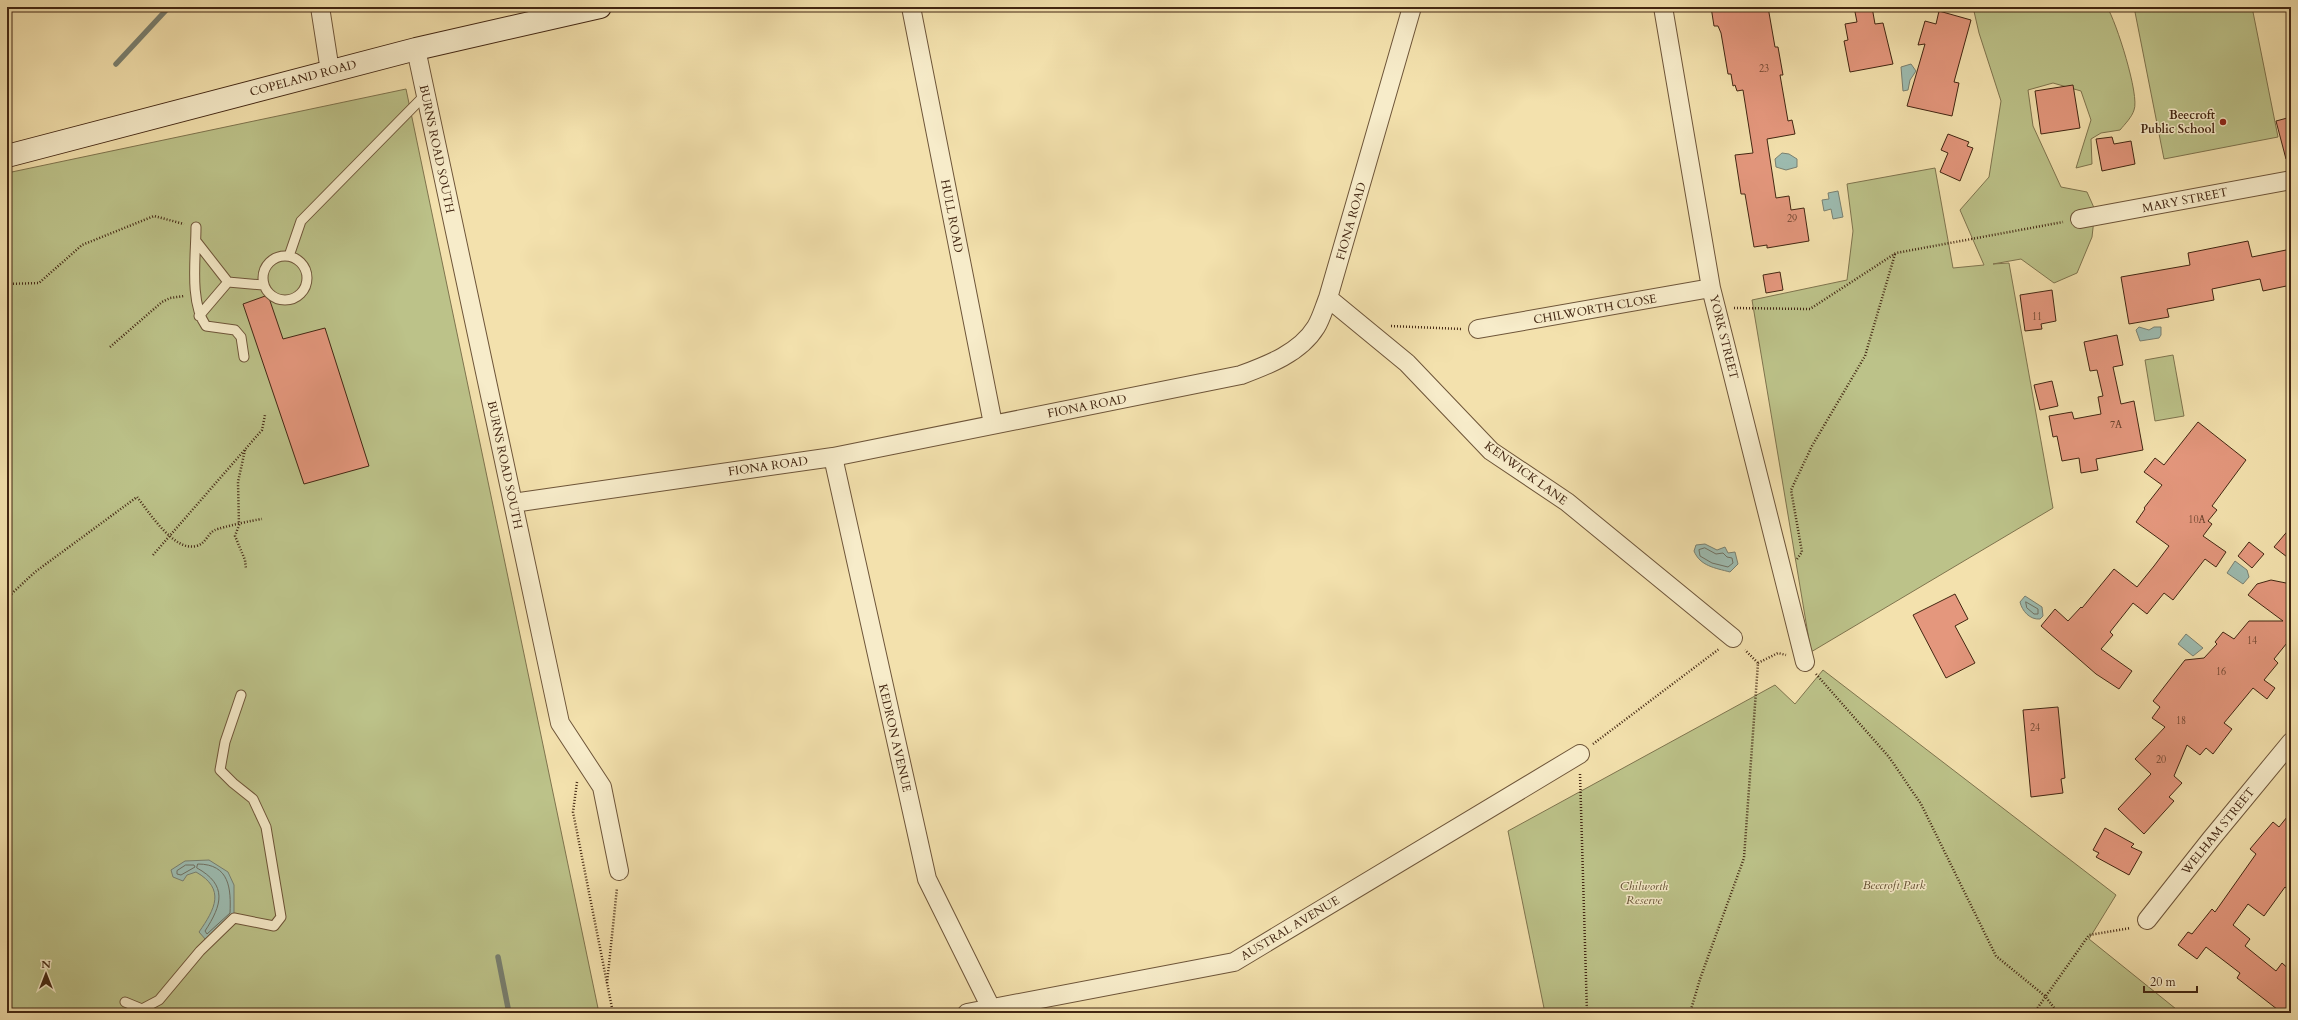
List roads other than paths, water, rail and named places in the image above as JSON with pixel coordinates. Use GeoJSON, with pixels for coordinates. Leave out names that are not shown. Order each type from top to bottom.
{"type":"FeatureCollection","features":[{"type":"Feature","properties":{"kind":"main road","name":"COPELAND ROAD"},"geometry":{"type":"LineString","coordinates":[[7,156],[416,49],[600,7]]}},
{"type":"Feature","properties":{"kind":"street"},"geometry":{"type":"LineString","coordinates":[[320,7],[330,71]]}},
{"type":"Feature","properties":{"kind":"street","name":"HULL ROAD"},"geometry":{"type":"LineString","coordinates":[[911,7],[993,424]]}},
{"type":"Feature","properties":{"kind":"street","name":"FIONA ROAD"},"geometry":{"type":"LineString","coordinates":[[513,503],[833,457],[1241,375],[1270,364],[1295,350],[1316,328],[1328,298],[1412,7]]}},
{"type":"Feature","properties":{"kind":"street","name":"YORK STREET"},"geometry":{"type":"LineString","coordinates":[[1663,7],[1716,308],[1805,662]]}},
{"type":"Feature","properties":{"kind":"street","name":"BURNS ROAD SOUTH"},"geometry":{"type":"LineString","coordinates":[[416,49],[560,722],[602,787],[619,871]]}},
{"type":"Feature","properties":{"kind":"street","name":"MARY STREET"},"geometry":{"type":"LineString","coordinates":[[2080,219],[2291,180]]}},
{"type":"Feature","properties":{"kind":"street","name":"CHILWORTH CLOSE"},"geometry":{"type":"LineString","coordinates":[[1478,329],[1712,288]]}},
{"type":"Feature","properties":{"kind":"street","name":"KENWICK LANE"},"geometry":{"type":"LineString","coordinates":[[1328,298],[1407,363],[1491,451],[1567,502],[1733,638]]}},
{"type":"Feature","properties":{"kind":"street","name":"KEDRON AVENUE"},"geometry":{"type":"LineString","coordinates":[[833,457],[927,879],[991,1008]]}},
{"type":"Feature","properties":{"kind":"street","name":"WELHAM STREET"},"geometry":{"type":"LineString","coordinates":[[2143,924],[2291,742]]}},
{"type":"Feature","properties":{"kind":"street","name":"AUSTRAL AVENUE"},"geometry":{"type":"LineString","coordinates":[[967,1013],[1234,962],[1580,754]]}},
{"type":"Feature","properties":{"kind":"lane"},"geometry":{"type":"LineString","coordinates":[[289,256],[301,221],[425,95]]}},
{"type":"Feature","properties":{"kind":"lane"},"geometry":{"type":"LineString","coordinates":[[196,227],[196,294],[199,316],[206,326],[236,330],[241,337],[244,357]]}},
{"type":"Feature","properties":{"kind":"lane"},"geometry":{"type":"LineString","coordinates":[[196,240],[228,282],[264,285]]}},
{"type":"Feature","properties":{"kind":"lane"},"geometry":{"type":"LineString","coordinates":[[281,256],[289,256],[301,263],[307,276],[307,283],[300,295],[293,299],[279,300],[267,292],[264,285],[264,270],[268,264],[281,256]]}},
{"type":"Feature","properties":{"kind":"lane"},"geometry":{"type":"LineString","coordinates":[[199,316],[228,282]]}},
{"type":"Feature","properties":{"kind":"lane"},"geometry":{"type":"LineString","coordinates":[[125,1002],[142,1009],[159,1000],[200,951],[234,918],[274,926],[281,917],[266,827],[253,799],[220,770],[225,742],[241,695]]}},
{"type":"Feature","properties":{"kind":"water"},"geometry":{"type":"Polygon","coordinates":[[[1911,64],[1916,71],[1910,80],[1908,90],[1903,91],[1901,67],[1911,64]]]}},
{"type":"Feature","properties":{"kind":"water"},"geometry":{"type":"Polygon","coordinates":[[[1782,153],[1789,154],[1797,159],[1797,167],[1786,170],[1776,167],[1775,159],[1782,153]]]}},
{"type":"Feature","properties":{"kind":"water"},"geometry":{"type":"Polygon","coordinates":[[[1838,191],[1843,217],[1833,219],[1831,209],[1824,211],[1822,200],[1829,199],[1828,193],[1838,191]]]}},
{"type":"Feature","properties":{"kind":"water"},"geometry":{"type":"Polygon","coordinates":[[[2139,327],[2149,330],[2154,327],[2161,327],[2161,335],[2159,338],[2140,341],[2136,330],[2139,327]]]}},
{"type":"Feature","properties":{"kind":"water"},"geometry":{"type":"Polygon","coordinates":[[[1705,544],[1717,550],[1725,547],[1728,553],[1735,552],[1738,564],[1730,572],[1714,568],[1704,563],[1694,551],[1696,545],[1705,544]]]}},
{"type":"Feature","properties":{"kind":"water"},"geometry":{"type":"Polygon","coordinates":[[[2235,561],[2247,570],[2249,577],[2243,584],[2227,573],[2235,561]]]}},
{"type":"Feature","properties":{"kind":"water"},"geometry":{"type":"Polygon","coordinates":[[[2025,596],[2042,607],[2043,616],[2040,619],[2033,618],[2023,609],[2020,602],[2025,596]]]}},
{"type":"Feature","properties":{"kind":"water"},"geometry":{"type":"Polygon","coordinates":[[[2186,634],[2203,648],[2193,656],[2178,644],[2186,634]]]}},
{"type":"Feature","properties":{"kind":"water"},"geometry":{"type":"Polygon","coordinates":[[[209,860],[228,872],[234,885],[234,916],[206,940],[199,932],[210,915],[215,900],[211,885],[196,872],[187,875],[183,881],[173,877],[171,870],[185,861],[209,860]]]}},
{"type":"Feature","properties":{"kind":"waterway"},"geometry":{"type":"LineString","coordinates":[[116,64],[169,7]]}},
{"type":"Feature","properties":{"kind":"waterway"},"geometry":{"type":"LineString","coordinates":[[498,957],[509,1013]]}},
{"type":"Feature","properties":{"kind":"place","name":"Beecroft Public School"},"geometry":{"type":"Point","coordinates":[2223,122]}},
{"type":"Feature","properties":{"kind":"park label","name":"Beecroft Park"},"geometry":{"type":"Point","coordinates":[1894,885]}},
{"type":"Feature","properties":{"kind":"park label","name":"Chilworth Reserve"},"geometry":{"type":"Point","coordinates":[1644,893]}}]}
